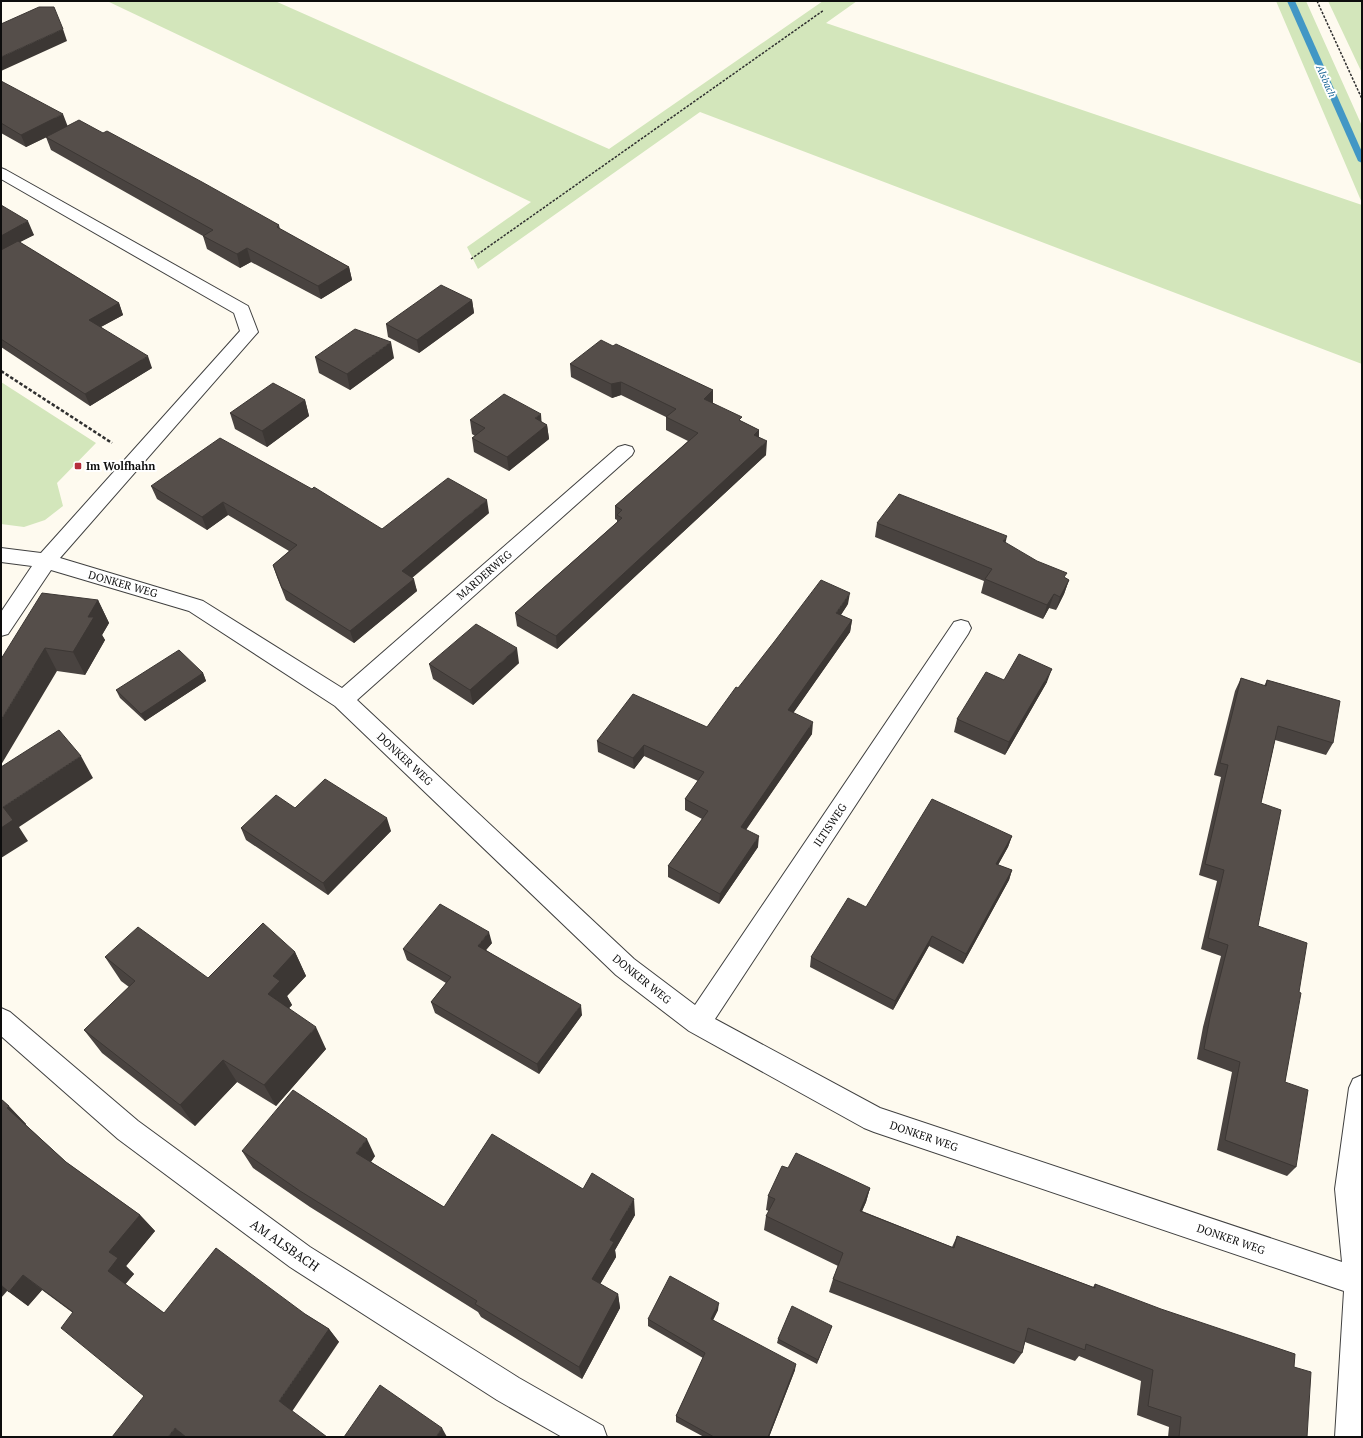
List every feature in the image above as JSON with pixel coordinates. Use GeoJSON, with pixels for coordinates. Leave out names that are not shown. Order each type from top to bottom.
{"type":"FeatureCollection","features":[{"type":"Feature","properties":{"kind":"street"},"geometry":{"type":"LineString","coordinates":[[1,173],[242,310],[249,332],[46,562],[1,628]]}},
{"type":"Feature","properties":{"kind":"street","name":"MARDERWEG"},"geometry":{"type":"LineString","coordinates":[[343,700],[625,451]]}},
{"type":"Feature","properties":{"kind":"street","name":"DONKER WEG"},"geometry":{"type":"LineString","coordinates":[[1,555],[46,562],[196,606],[343,700],[625,967],[698,1023],[874,1119],[1360,1282]]}},
{"type":"Feature","properties":{"kind":"street","name":"ILTISWEG"},"geometry":{"type":"LineString","coordinates":[[698,1023],[961,628]]}},
{"type":"Feature","properties":{"kind":"street","name":"AM ALSBACH"},"geometry":{"type":"LineString","coordinates":[[1,1020],[128,1130],[300,1257],[508,1389],[592,1437]]}},
{"type":"Feature","properties":{"kind":"street"},"geometry":{"type":"LineString","coordinates":[[1350,1437],[1360,1282],[1349,1189],[1362,1088]]}},
{"type":"Feature","properties":{"kind":"path"},"geometry":{"type":"LineString","coordinates":[[1317,1],[1362,99]]}},
{"type":"Feature","properties":{"kind":"path"},"geometry":{"type":"LineString","coordinates":[[471,259],[824,10]]}},
{"type":"Feature","properties":{"kind":"path"},"geometry":{"type":"LineString","coordinates":[[1,372],[137,459]]}},
{"type":"Feature","properties":{"kind":"green space"},"geometry":{"type":"Polygon","coordinates":[[[107,1],[275,1],[609,149],[823,1],[857,1],[826,23],[1362,205],[1362,364],[700,112],[478,269],[467,247],[531,202],[107,1]]]}},
{"type":"Feature","properties":{"kind":"green space"},"geometry":{"type":"Polygon","coordinates":[[[1276,1],[1306,1],[1362,126],[1362,203],[1276,1]]]}},
{"type":"Feature","properties":{"kind":"green space"},"geometry":{"type":"Polygon","coordinates":[[[1328,1],[1362,1],[1362,73],[1328,1]]]}},
{"type":"Feature","properties":{"kind":"green space"},"geometry":{"type":"Polygon","coordinates":[[[1,382],[96,443],[57,483],[63,506],[45,520],[24,527],[1,524],[1,382]]]}},
{"type":"Feature","properties":{"kind":"building"},"geometry":{"type":"Polygon","coordinates":[[[39,7],[54,7],[63,29],[1,57],[1,24],[39,7]]]}},
{"type":"Feature","properties":{"kind":"building"},"geometry":{"type":"Polygon","coordinates":[[[1,81],[63,114],[21,135],[1,123],[1,81]]]}},
{"type":"Feature","properties":{"kind":"building"},"geometry":{"type":"Polygon","coordinates":[[[79,120],[103,133],[107,131],[202,182],[279,225],[277,227],[349,267],[318,286],[247,248],[237,254],[203,236],[213,230],[46,137],[79,120]]]}},
{"type":"Feature","properties":{"kind":"building"},"geometry":{"type":"Polygon","coordinates":[[[1,205],[28,221],[1,236],[1,205]]]}},
{"type":"Feature","properties":{"kind":"building"},"geometry":{"type":"Polygon","coordinates":[[[18,241],[119,303],[89,320],[148,356],[85,394],[1,339],[1,250],[18,241]]]}},
{"type":"Feature","properties":{"kind":"building"},"geometry":{"type":"Polygon","coordinates":[[[441,285],[472,300],[417,340],[386,324],[441,285]]]}},
{"type":"Feature","properties":{"kind":"building"},"geometry":{"type":"Polygon","coordinates":[[[355,329],[391,342],[347,374],[315,357],[355,329]]]}},
{"type":"Feature","properties":{"kind":"building"},"geometry":{"type":"Polygon","coordinates":[[[601,340],[613,346],[616,344],[713,390],[704,399],[742,417],[739,420],[759,430],[754,435],[767,441],[556,636],[515,613],[622,518],[617,515],[622,510],[615,506],[698,433],[666,417],[676,409],[621,382],[611,384],[570,364],[601,340]]]}},
{"type":"Feature","properties":{"kind":"building"},"geometry":{"type":"Polygon","coordinates":[[[273,383],[305,400],[262,431],[230,413],[273,383]]]}},
{"type":"Feature","properties":{"kind":"building"},"geometry":{"type":"Polygon","coordinates":[[[504,394],[541,414],[535,418],[547,425],[507,457],[472,438],[485,428],[470,420],[504,394]]]}},
{"type":"Feature","properties":{"kind":"building"},"geometry":{"type":"Polygon","coordinates":[[[220,438],[312,489],[314,487],[382,529],[448,478],[487,500],[402,571],[414,579],[350,631],[282,588],[273,565],[297,545],[223,502],[202,517],[151,486],[220,438]]]}},
{"type":"Feature","properties":{"kind":"building"},"geometry":{"type":"Polygon","coordinates":[[[899,494],[1007,536],[1003,541],[1037,561],[1067,573],[1064,577],[1069,580],[1060,597],[1054,594],[1047,605],[985,579],[992,569],[877,523],[899,494]]]}},
{"type":"Feature","properties":{"kind":"building"},"geometry":{"type":"Polygon","coordinates":[[[821,580],[850,593],[836,613],[852,620],[788,710],[813,722],[741,827],[759,836],[720,894],[668,866],[708,811],[685,799],[704,772],[644,745],[633,758],[597,741],[633,694],[707,727],[736,687],[738,688],[821,580]]]}},
{"type":"Feature","properties":{"kind":"building"},"geometry":{"type":"Polygon","coordinates":[[[42,593],[98,600],[88,617],[94,617],[73,652],[45,648],[1,720],[1,659],[42,593]]]}},
{"type":"Feature","properties":{"kind":"building"},"geometry":{"type":"Polygon","coordinates":[[[476,624],[517,648],[470,690],[429,664],[476,624]]]}},
{"type":"Feature","properties":{"kind":"building"},"geometry":{"type":"Polygon","coordinates":[[[179,650],[203,673],[141,714],[116,690],[179,650]]]}},
{"type":"Feature","properties":{"kind":"building"},"geometry":{"type":"Polygon","coordinates":[[[1019,654],[1052,669],[1009,742],[957,719],[986,672],[1004,680],[1019,654]]]}},
{"type":"Feature","properties":{"kind":"building"},"geometry":{"type":"Polygon","coordinates":[[[1241,678],[1266,686],[1267,680],[1340,701],[1333,743],[1278,726],[1261,803],[1281,810],[1258,926],[1307,943],[1299,992],[1301,993],[1285,1082],[1308,1090],[1296,1167],[1225,1140],[1240,1062],[1204,1049],[1210,1017],[1228,945],[1208,938],[1224,870],[1205,864],[1228,765],[1220,763],[1241,678]]]}},
{"type":"Feature","properties":{"kind":"building"},"geometry":{"type":"Polygon","coordinates":[[[59,730],[81,756],[3,807],[13,820],[1,828],[1,767],[59,730]]]}},
{"type":"Feature","properties":{"kind":"building"},"geometry":{"type":"Polygon","coordinates":[[[325,779],[387,818],[323,883],[241,828],[276,795],[295,808],[325,779]]]}},
{"type":"Feature","properties":{"kind":"building"},"geometry":{"type":"Polygon","coordinates":[[[932,799],[1012,836],[996,864],[1012,870],[966,954],[932,936],[895,1001],[811,957],[848,898],[866,907],[932,799]]]}},
{"type":"Feature","properties":{"kind":"building"},"geometry":{"type":"Polygon","coordinates":[[[440,904],[489,932],[478,946],[581,1005],[537,1064],[431,1002],[451,977],[403,949],[440,904]]]}},
{"type":"Feature","properties":{"kind":"building"},"geometry":{"type":"Polygon","coordinates":[[[263,923],[295,952],[273,976],[280,981],[268,994],[316,1027],[264,1085],[223,1060],[180,1105],[84,1030],[135,981],[105,957],[138,927],[208,978],[263,923]]]}},
{"type":"Feature","properties":{"kind":"building"},"geometry":{"type":"Polygon","coordinates":[[[293,1090],[367,1139],[356,1153],[444,1207],[492,1134],[583,1189],[592,1173],[634,1199],[610,1240],[614,1242],[592,1279],[618,1294],[579,1367],[475,1304],[477,1301],[300,1191],[242,1151],[293,1090]]]}},
{"type":"Feature","properties":{"kind":"building"},"geometry":{"type":"Polygon","coordinates":[[[1,1099],[9,1106],[7,1108],[66,1162],[140,1215],[109,1252],[118,1258],[108,1271],[164,1313],[216,1248],[305,1314],[329,1329],[279,1401],[327,1437],[186,1437],[175,1428],[168,1437],[112,1437],[144,1396],[61,1328],[73,1312],[23,1275],[9,1292],[1,1285],[1,1099]]]}},
{"type":"Feature","properties":{"kind":"building"},"geometry":{"type":"Polygon","coordinates":[[[796,1153],[870,1188],[860,1211],[954,1248],[957,1236],[1095,1288],[1095,1284],[1161,1309],[1295,1354],[1294,1367],[1311,1372],[1307,1437],[1179,1437],[1181,1417],[1148,1406],[1153,1370],[1086,1344],[1085,1350],[1028,1328],[1022,1353],[833,1279],[843,1253],[766,1216],[775,1199],[768,1196],[782,1166],[788,1168],[796,1153]]]}},
{"type":"Feature","properties":{"kind":"building"},"geometry":{"type":"Polygon","coordinates":[[[670,1276],[719,1303],[711,1319],[796,1364],[768,1437],[714,1437],[676,1416],[705,1353],[648,1319],[670,1276]]]}},
{"type":"Feature","properties":{"kind":"building"},"geometry":{"type":"Polygon","coordinates":[[[792,1306],[832,1326],[818,1360],[778,1339],[792,1306]]]}},
{"type":"Feature","properties":{"kind":"building"},"geometry":{"type":"Polygon","coordinates":[[[380,1385],[442,1428],[436,1437],[344,1437],[380,1385]]]}},
{"type":"Feature","properties":{"kind":"waterway","name":"Alsbach"},"geometry":{"type":"LineString","coordinates":[[1291,1],[1362,161]]}},
{"type":"Feature","properties":{"kind":"place","name":"Im Wolfhahn"},"geometry":{"type":"Point","coordinates":[78,466]}}]}
